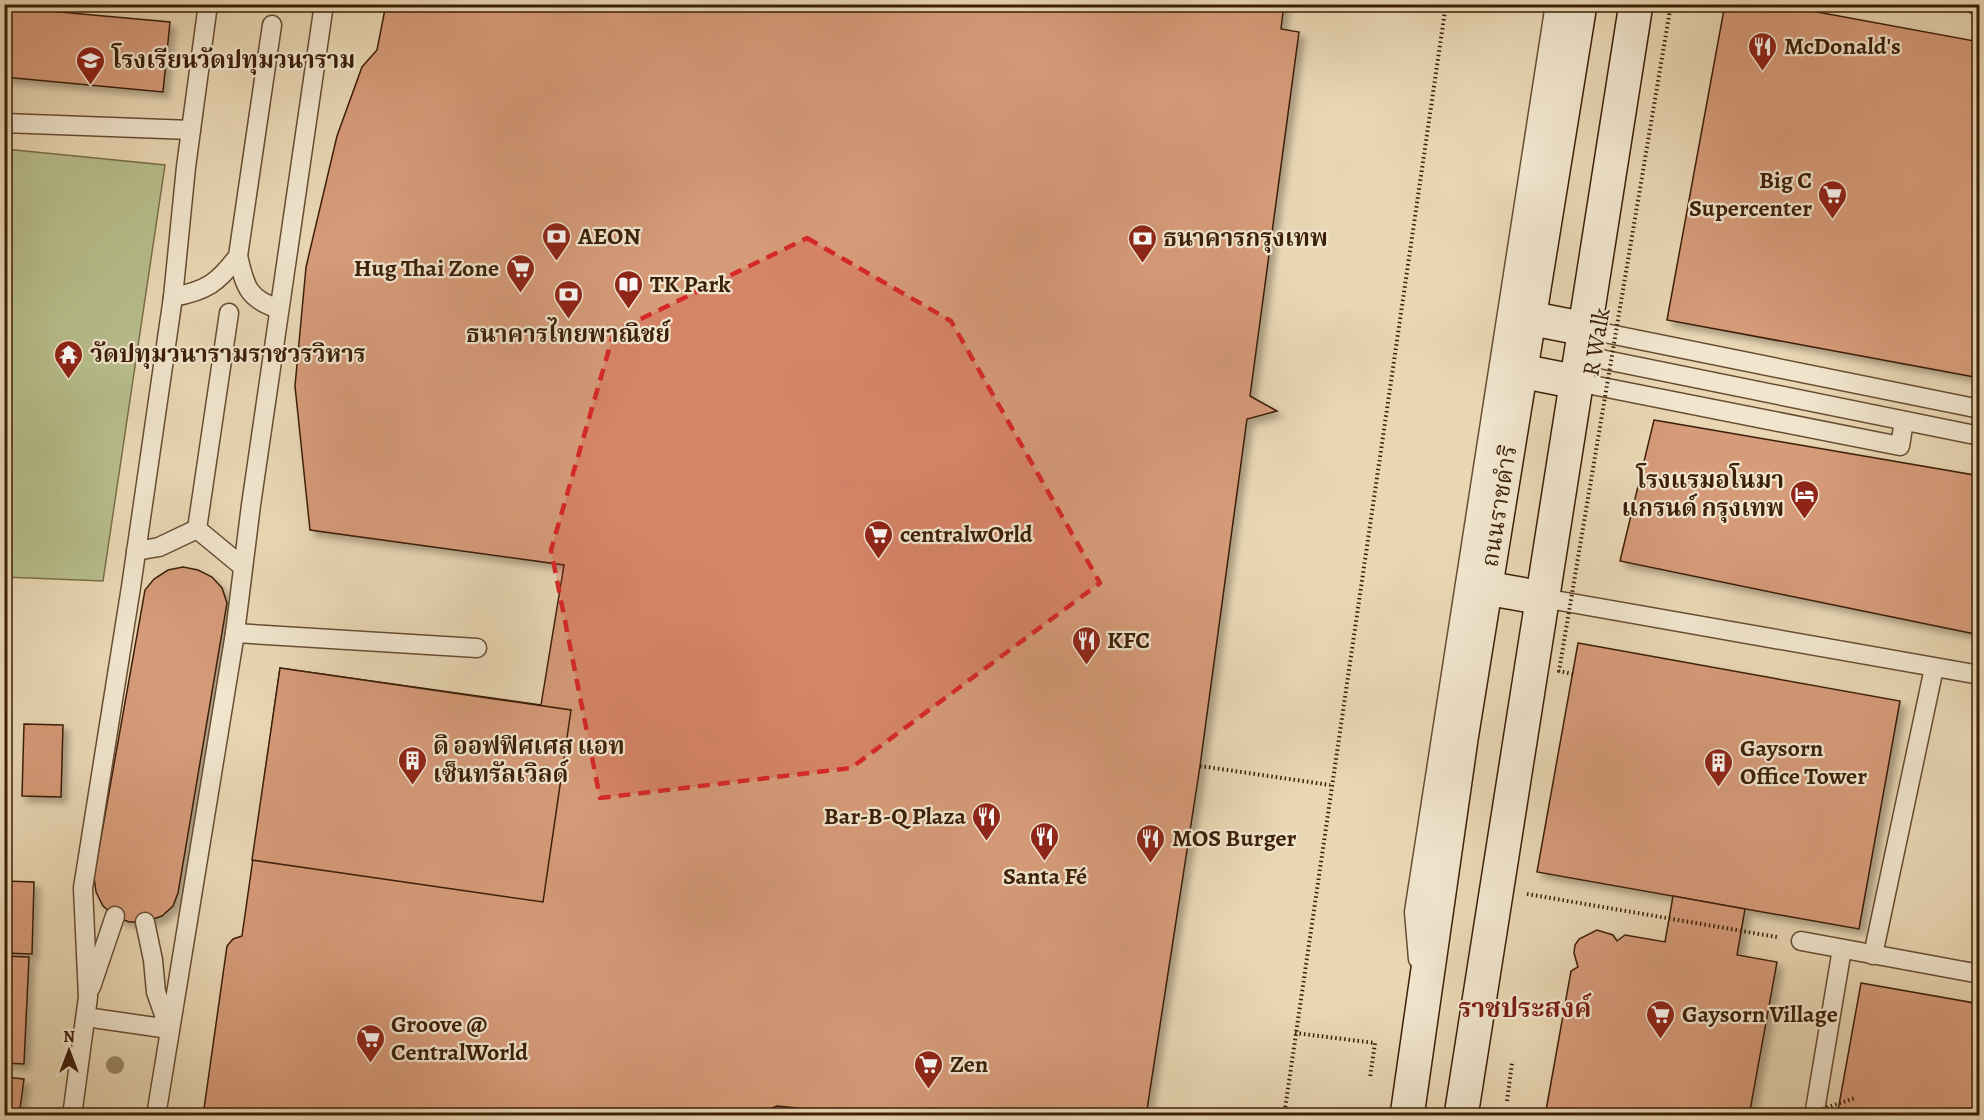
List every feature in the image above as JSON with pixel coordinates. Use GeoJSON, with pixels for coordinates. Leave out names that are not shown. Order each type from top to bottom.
{"type":"FeatureCollection","features":[{"type":"Feature","properties":{"kind":"main road","name":"ถนนราชดำริ"},"geometry":{"type":"LineString","coordinates":[[1407,1116],[1486,588],[1580,4]]}},
{"type":"Feature","properties":{"kind":"main road"},"geometry":{"type":"LineString","coordinates":[[1461,1116],[1526,704],[1548,599],[1586,356],[1636,4]]}},
{"type":"Feature","properties":{"kind":"main road"},"geometry":{"type":"LineString","coordinates":[[1529,318],[1586,356]]}},
{"type":"Feature","properties":{"kind":"main road"},"geometry":{"type":"LineString","coordinates":[[1521,371],[1586,356]]}},
{"type":"Feature","properties":{"kind":"main road"},"geometry":{"type":"LineString","coordinates":[[1486,588],[1548,599]]}},
{"type":"Feature","properties":{"kind":"lane"},"geometry":{"type":"LineString","coordinates":[[72,1116],[88,997],[82,888],[136,551],[173,297],[191,130],[208,4]]}},
{"type":"Feature","properties":{"kind":"lane"},"geometry":{"type":"LineString","coordinates":[[156,1116],[235,633],[279,309],[324,4]]}},
{"type":"Feature","properties":{"kind":"lane","name":"ถนนราชดำริ"},"geometry":{"type":"LineString","coordinates":[[1423,1008],[1414,912],[1555,4]]}},
{"type":"Feature","properties":{"kind":"lane"},"geometry":{"type":"LineString","coordinates":[[1586,356],[1648,4]]}},
{"type":"Feature","properties":{"kind":"lane"},"geometry":{"type":"LineString","coordinates":[[1974,4],[1980,6]]}},
{"type":"Feature","properties":{"kind":"lane"},"geometry":{"type":"LineString","coordinates":[[272,25],[238,256],[245,285],[260,302],[279,309]]}},
{"type":"Feature","properties":{"kind":"lane"},"geometry":{"type":"LineString","coordinates":[[4,123],[191,130]]}},
{"type":"Feature","properties":{"kind":"lane"},"geometry":{"type":"LineString","coordinates":[[173,297],[200,293],[223,277],[238,256]]}},
{"type":"Feature","properties":{"kind":"lane"},"geometry":{"type":"LineString","coordinates":[[197,529],[229,313]]}},
{"type":"Feature","properties":{"kind":"lane"},"geometry":{"type":"LineString","coordinates":[[1586,356],[1980,409]]}},
{"type":"Feature","properties":{"kind":"lane"},"geometry":{"type":"LineString","coordinates":[[1586,356],[1980,436]]}},
{"type":"Feature","properties":{"kind":"lane"},"geometry":{"type":"LineString","coordinates":[[1586,356],[1900,446],[1904,421]]}},
{"type":"Feature","properties":{"kind":"lane"},"geometry":{"type":"LineString","coordinates":[[197,529],[243,567]]}},
{"type":"Feature","properties":{"kind":"lane"},"geometry":{"type":"LineString","coordinates":[[136,551],[159,548],[197,529]]}},
{"type":"Feature","properties":{"kind":"lane"},"geometry":{"type":"LineString","coordinates":[[1548,599],[1980,675]]}},
{"type":"Feature","properties":{"kind":"lane"},"geometry":{"type":"LineString","coordinates":[[235,633],[477,648]]}},
{"type":"Feature","properties":{"kind":"lane"},"geometry":{"type":"LineString","coordinates":[[1872,955],[1934,668]]}},
{"type":"Feature","properties":{"kind":"lane"},"geometry":{"type":"LineString","coordinates":[[88,997],[115,916]]}},
{"type":"Feature","properties":{"kind":"lane"},"geometry":{"type":"LineString","coordinates":[[145,922],[153,960],[156,992],[169,1029]]}},
{"type":"Feature","properties":{"kind":"lane"},"geometry":{"type":"LineString","coordinates":[[1801,941],[1980,974]]}},
{"type":"Feature","properties":{"kind":"lane"},"geometry":{"type":"LineString","coordinates":[[1814,1116],[1842,950]]}},
{"type":"Feature","properties":{"kind":"lane"},"geometry":{"type":"LineString","coordinates":[[86,1017],[169,1029]]}},
{"type":"Feature","properties":{"kind":"path"},"geometry":{"type":"LineString","coordinates":[[1284,1116],[1330,785],[1446,4]]}},
{"type":"Feature","properties":{"kind":"path","name":"R Walk"},"geometry":{"type":"LineString","coordinates":[[1573,674],[1558,671],[1671,4]]}},
{"type":"Feature","properties":{"kind":"path"},"geometry":{"type":"LineString","coordinates":[[1200,766],[1330,785]]}},
{"type":"Feature","properties":{"kind":"path"},"geometry":{"type":"LineString","coordinates":[[1526,894],[1801,941]]}},
{"type":"Feature","properties":{"kind":"path"},"geometry":{"type":"LineString","coordinates":[[1295,1033],[1375,1043],[1370,1078]]}},
{"type":"Feature","properties":{"kind":"path"},"geometry":{"type":"LineString","coordinates":[[1507,1101],[1512,1063]]}},
{"type":"Feature","properties":{"kind":"path"},"geometry":{"type":"LineString","coordinates":[[1801,1116],[1855,1098]]}},
{"type":"Feature","properties":{"kind":"highlighted area"},"geometry":{"type":"Polygon","coordinates":[[[807,238],[951,321],[1100,583],[851,768],[600,798],[551,550],[614,332],[807,238]]]}},
{"type":"Feature","properties":{"kind":"green space"},"geometry":{"type":"Polygon","coordinates":[[[5,149],[165,165],[103,581],[5,577],[5,149]]]}},
{"type":"Feature","properties":{"kind":"building","name":"centralwOrld"},"geometry":{"type":"Polygon","coordinates":[[[386,4],[1284,4],[1281,29],[1299,32],[1250,396],[1277,411],[1247,419],[1200,766],[1146,1116],[203,1116],[227,946],[233,939],[242,936],[280,668],[541,705],[564,565],[310,530],[295,386],[306,267],[337,136],[362,67],[377,50],[386,4]]]}},
{"type":"Feature","properties":{"kind":"building","name":"Big C Supercenter"},"geometry":{"type":"Polygon","coordinates":[[[1725,4],[1774,4],[1980,42],[1980,378],[1667,320],[1725,4]]]}},
{"type":"Feature","properties":{"kind":"building"},"geometry":{"type":"Polygon","coordinates":[[[4,7],[170,22],[163,92],[4,77],[4,7]]]}},
{"type":"Feature","properties":{"kind":"building","name":"โรงแรมอโนมา แกรนด์ กรุงเทพ"},"geometry":{"type":"Polygon","coordinates":[[[1654,420],[1980,476],[1980,635],[1620,561],[1654,420]]]}},
{"type":"Feature","properties":{"kind":"building"},"geometry":{"type":"Polygon","coordinates":[[[183,567],[198,570],[212,577],[222,588],[227,603],[178,893],[173,906],[162,916],[145,922],[129,922],[115,916],[103,906],[96,892],[94,877],[145,590],[154,579],[168,570],[183,567]]]}},
{"type":"Feature","properties":{"kind":"building","name":"Gaysorn Office Tower"},"geometry":{"type":"Polygon","coordinates":[[[1578,643],[1900,701],[1859,929],[1537,872],[1578,643]]]}},
{"type":"Feature","properties":{"kind":"building","name":"ดิ ออฟฟิศเศส แอท เซ็นทรัลเวิลด์"},"geometry":{"type":"Polygon","coordinates":[[[280,668],[571,710],[543,902],[252,860],[280,668]]]}},
{"type":"Feature","properties":{"kind":"building"},"geometry":{"type":"Polygon","coordinates":[[[24,724],[63,725],[61,797],[22,796],[24,724]]]}},
{"type":"Feature","properties":{"kind":"building"},"geometry":{"type":"Polygon","coordinates":[[[4,881],[34,882],[32,954],[4,953],[4,881]]]}},
{"type":"Feature","properties":{"kind":"building","name":"Gaysorn Village"},"geometry":{"type":"Polygon","coordinates":[[[1673,896],[1745,909],[1737,955],[1777,962],[1749,1116],[1545,1116],[1571,971],[1578,967],[1574,953],[1575,945],[1579,939],[1597,930],[1613,935],[1617,941],[1625,935],[1665,942],[1673,896]]]}},
{"type":"Feature","properties":{"kind":"building"},"geometry":{"type":"Polygon","coordinates":[[[4,956],[29,957],[24,1064],[4,1063],[4,956]]]}},
{"type":"Feature","properties":{"kind":"building"},"geometry":{"type":"Polygon","coordinates":[[[1861,983],[1980,1004],[1980,1116],[1837,1116],[1861,983]]]}},
{"type":"Feature","properties":{"kind":"building"},"geometry":{"type":"Polygon","coordinates":[[[4,1077],[24,1079],[19,1116],[4,1116],[4,1077]]]}},
{"type":"Feature","properties":{"kind":"building"},"geometry":{"type":"Polygon","coordinates":[[[777,1106],[876,1116],[754,1116],[777,1106]]]}},
{"type":"Feature","properties":{"kind":"building"},"geometry":{"type":"Polygon","coordinates":[[[934,1108],[950,1116],[911,1116],[920,1110],[934,1108]]]}},
{"type":"Feature","properties":{"kind":"place","name":"McDonald's"},"geometry":{"type":"Point","coordinates":[1763,72]}},
{"type":"Feature","properties":{"kind":"place","name":"โรงเรียนวัดปทุมวนาราม"},"geometry":{"type":"Point","coordinates":[91,86]}},
{"type":"Feature","properties":{"kind":"place","name":"Big C Supercenter"},"geometry":{"type":"Point","coordinates":[1833,220]}},
{"type":"Feature","properties":{"kind":"place","name":"AEON"},"geometry":{"type":"Point","coordinates":[557,262]}},
{"type":"Feature","properties":{"kind":"place","name":"ธนาคารกรุงเทพ"},"geometry":{"type":"Point","coordinates":[1142,264]}},
{"type":"Feature","properties":{"kind":"place","name":"Hug Thai Zone"},"geometry":{"type":"Point","coordinates":[520,294]}},
{"type":"Feature","properties":{"kind":"place","name":"TK Park"},"geometry":{"type":"Point","coordinates":[629,310]}},
{"type":"Feature","properties":{"kind":"place","name":"ธนาคารไทยพาณิชย์"},"geometry":{"type":"Point","coordinates":[568,320]}},
{"type":"Feature","properties":{"kind":"place","name":"วัดปทุมวนารามราชวรวิหาร"},"geometry":{"type":"Point","coordinates":[69,380]}},
{"type":"Feature","properties":{"kind":"place","name":"โรงแรมอโนมา แกรนด์ กรุงเทพ"},"geometry":{"type":"Point","coordinates":[1805,520]}},
{"type":"Feature","properties":{"kind":"place","name":"centralwOrld"},"geometry":{"type":"Point","coordinates":[879,560]}},
{"type":"Feature","properties":{"kind":"place","name":"KFC"},"geometry":{"type":"Point","coordinates":[1086,666]}},
{"type":"Feature","properties":{"kind":"place","name":"ดิ ออฟฟิศเศส แอท เซ็นทรัลเวิลด์"},"geometry":{"type":"Point","coordinates":[412,786]}},
{"type":"Feature","properties":{"kind":"place","name":"Gaysorn Office Tower"},"geometry":{"type":"Point","coordinates":[1719,788]}},
{"type":"Feature","properties":{"kind":"place","name":"Bar-B-Q Plaza"},"geometry":{"type":"Point","coordinates":[987,842]}},
{"type":"Feature","properties":{"kind":"place","name":"Santa Fé"},"geometry":{"type":"Point","coordinates":[1045,862]}},
{"type":"Feature","properties":{"kind":"place","name":"MOS Burger"},"geometry":{"type":"Point","coordinates":[1151,864]}},
{"type":"Feature","properties":{"kind":"place","name":"Gaysorn Village"},"geometry":{"type":"Point","coordinates":[1661,1040]}},
{"type":"Feature","properties":{"kind":"place","name":"Groove @ CentralWorld"},"geometry":{"type":"Point","coordinates":[370,1064]}},
{"type":"Feature","properties":{"kind":"place","name":"Zen"},"geometry":{"type":"Point","coordinates":[929,1090]}},
{"type":"Feature","properties":{"kind":"district","name":"ราชประสงค์"},"geometry":{"type":"Point","coordinates":[1525,1008]}}]}
